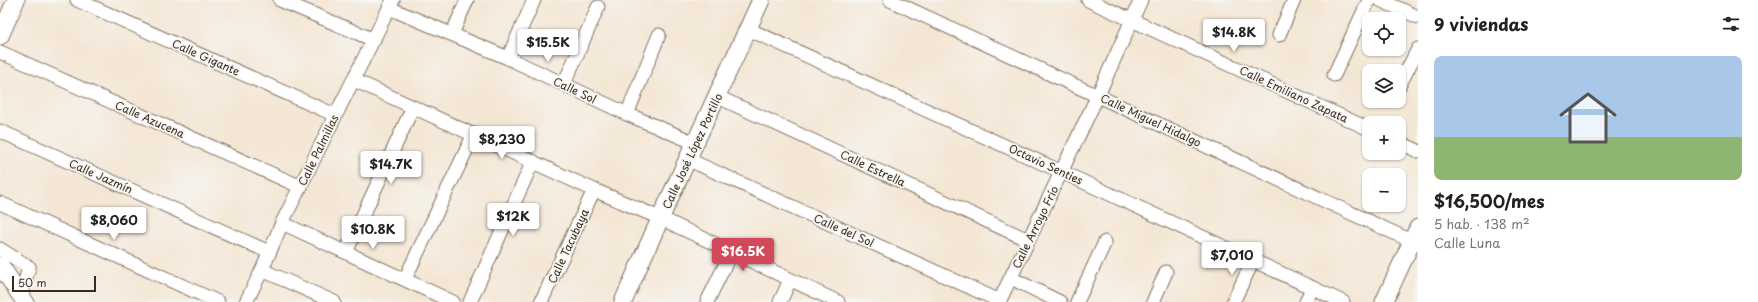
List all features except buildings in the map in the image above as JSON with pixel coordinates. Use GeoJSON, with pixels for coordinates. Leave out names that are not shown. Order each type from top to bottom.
{"type":"FeatureCollection","features":[{"type":"Feature","properties":{"kind":"street"},"geometry":{"type":"LineString","coordinates":[[0,36],[16,0]]}},
{"type":"Feature","properties":{"kind":"street","name":"Calle Gigante"},"geometry":{"type":"LineString","coordinates":[[77,0],[335,114]]}},
{"type":"Feature","properties":{"kind":"street"},"geometry":{"type":"LineString","coordinates":[[280,0],[374,40]]}},
{"type":"Feature","properties":{"kind":"street"},"geometry":{"type":"LineString","coordinates":[[452,34],[468,0]]}},
{"type":"Feature","properties":{"kind":"street"},"geometry":{"type":"LineString","coordinates":[[508,58],[534,0]]}},
{"type":"Feature","properties":{"kind":"street","name":"Calle José López Portillo"},"geometry":{"type":"LineString","coordinates":[[623,302],[660,218],[718,97],[761,0]]}},
{"type":"Feature","properties":{"kind":"street","name":"Calle Miguel Hidalgo"},"geometry":{"type":"LineString","coordinates":[[890,0],[1416,238]]}},
{"type":"Feature","properties":{"kind":"street","name":"Calle Emiliano Zapata"},"geometry":{"type":"LineString","coordinates":[[1088,0],[1362,126]]}},
{"type":"Feature","properties":{"kind":"street","name":"Calle Arroyo Frío"},"geometry":{"type":"LineString","coordinates":[[1000,301],[1062,172],[1141,0]]}},
{"type":"Feature","properties":{"kind":"street"},"geometry":{"type":"LineString","coordinates":[[1279,35],[1294,0]]}},
{"type":"Feature","properties":{"kind":"street"},"geometry":{"type":"LineString","coordinates":[[1334,74],[1369,0]]}},
{"type":"Feature","properties":{"kind":"street"},"geometry":{"type":"LineString","coordinates":[[1380,0],[1418,17]]}},
{"type":"Feature","properties":{"kind":"street","name":"Calle Palmillas"},"geometry":{"type":"LineString","coordinates":[[246,302],[262,270],[268,252],[301,187],[335,114],[354,80],[391,4]]}},
{"type":"Feature","properties":{"kind":"street","name":"Calle Sol"},"geometry":{"type":"LineString","coordinates":[[391,4],[452,34],[508,58],[627,114],[695,143]]}},
{"type":"Feature","properties":{"kind":"street"},"geometry":{"type":"LineString","coordinates":[[564,84],[598,7]]}},
{"type":"Feature","properties":{"kind":"street","name":"Octavio Senties"},"geometry":{"type":"LineString","coordinates":[[748,29],[1343,302]]}},
{"type":"Feature","properties":{"kind":"street"},"geometry":{"type":"LineString","coordinates":[[627,114],[660,36]]}},
{"type":"Feature","properties":{"kind":"street"},"geometry":{"type":"LineString","coordinates":[[1406,72],[1418,49]]}},
{"type":"Feature","properties":{"kind":"street","name":"Calle Azucena"},"geometry":{"type":"LineString","coordinates":[[0,52],[301,187]]}},
{"type":"Feature","properties":{"kind":"street"},"geometry":{"type":"LineString","coordinates":[[354,80],[594,190],[660,218],[731,253],[838,302]]}},
{"type":"Feature","properties":{"kind":"street","name":"Calle Estrella"},"geometry":{"type":"LineString","coordinates":[[718,97],[1028,240]]}},
{"type":"Feature","properties":{"kind":"street"},"geometry":{"type":"LineString","coordinates":[[346,252],[413,108]]}},
{"type":"Feature","properties":{"kind":"street","name":"Calle Jazmín"},"geometry":{"type":"LineString","coordinates":[[0,131],[268,252]]}},
{"type":"Feature","properties":{"kind":"street"},"geometry":{"type":"LineString","coordinates":[[405,279],[474,134]]}},
{"type":"Feature","properties":{"kind":"street"},"geometry":{"type":"LineString","coordinates":[[1406,145],[1418,151]]}},
{"type":"Feature","properties":{"kind":"street","name":"Calle del Sol"},"geometry":{"type":"LineString","coordinates":[[687,159],[1000,301]]}},
{"type":"Feature","properties":{"kind":"street"},"geometry":{"type":"LineString","coordinates":[[470,302],[533,161]]}},
{"type":"Feature","properties":{"kind":"street","name":"Calle Tacubaya"},"geometry":{"type":"LineString","coordinates":[[541,302],[594,190]]}},
{"type":"Feature","properties":{"kind":"street"},"geometry":{"type":"LineString","coordinates":[[0,203],[218,302]]}},
{"type":"Feature","properties":{"kind":"street"},"geometry":{"type":"LineString","coordinates":[[282,223],[453,302]]}},
{"type":"Feature","properties":{"kind":"street"},"geometry":{"type":"LineString","coordinates":[[1384,302],[1416,238]]}},
{"type":"Feature","properties":{"kind":"street"},"geometry":{"type":"LineString","coordinates":[[1077,302],[1105,242]]}},
{"type":"Feature","properties":{"kind":"street"},"geometry":{"type":"LineString","coordinates":[[0,249],[29,267],[23,299]]}},
{"type":"Feature","properties":{"kind":"street"},"geometry":{"type":"LineString","coordinates":[[707,302],[731,253]]}},
{"type":"Feature","properties":{"kind":"street"},"geometry":{"type":"LineString","coordinates":[[1234,302],[1253,261]]}},
{"type":"Feature","properties":{"kind":"street"},"geometry":{"type":"LineString","coordinates":[[0,265],[23,299]]}},
{"type":"Feature","properties":{"kind":"street"},"geometry":{"type":"LineString","coordinates":[[262,270],[334,302]]}},
{"type":"Feature","properties":{"kind":"street"},"geometry":{"type":"LineString","coordinates":[[1153,302],[1166,272]]}},
{"type":"Feature","properties":{"kind":"street"},"geometry":{"type":"LineString","coordinates":[[1011,278],[1060,302]]}},
{"type":"Feature","properties":{"kind":"street"},"geometry":{"type":"LineString","coordinates":[[780,302],[790,280]]}},
{"type":"Feature","properties":{"kind":"street"},"geometry":{"type":"LineString","coordinates":[[1306,302],[1312,288]]}}]}
